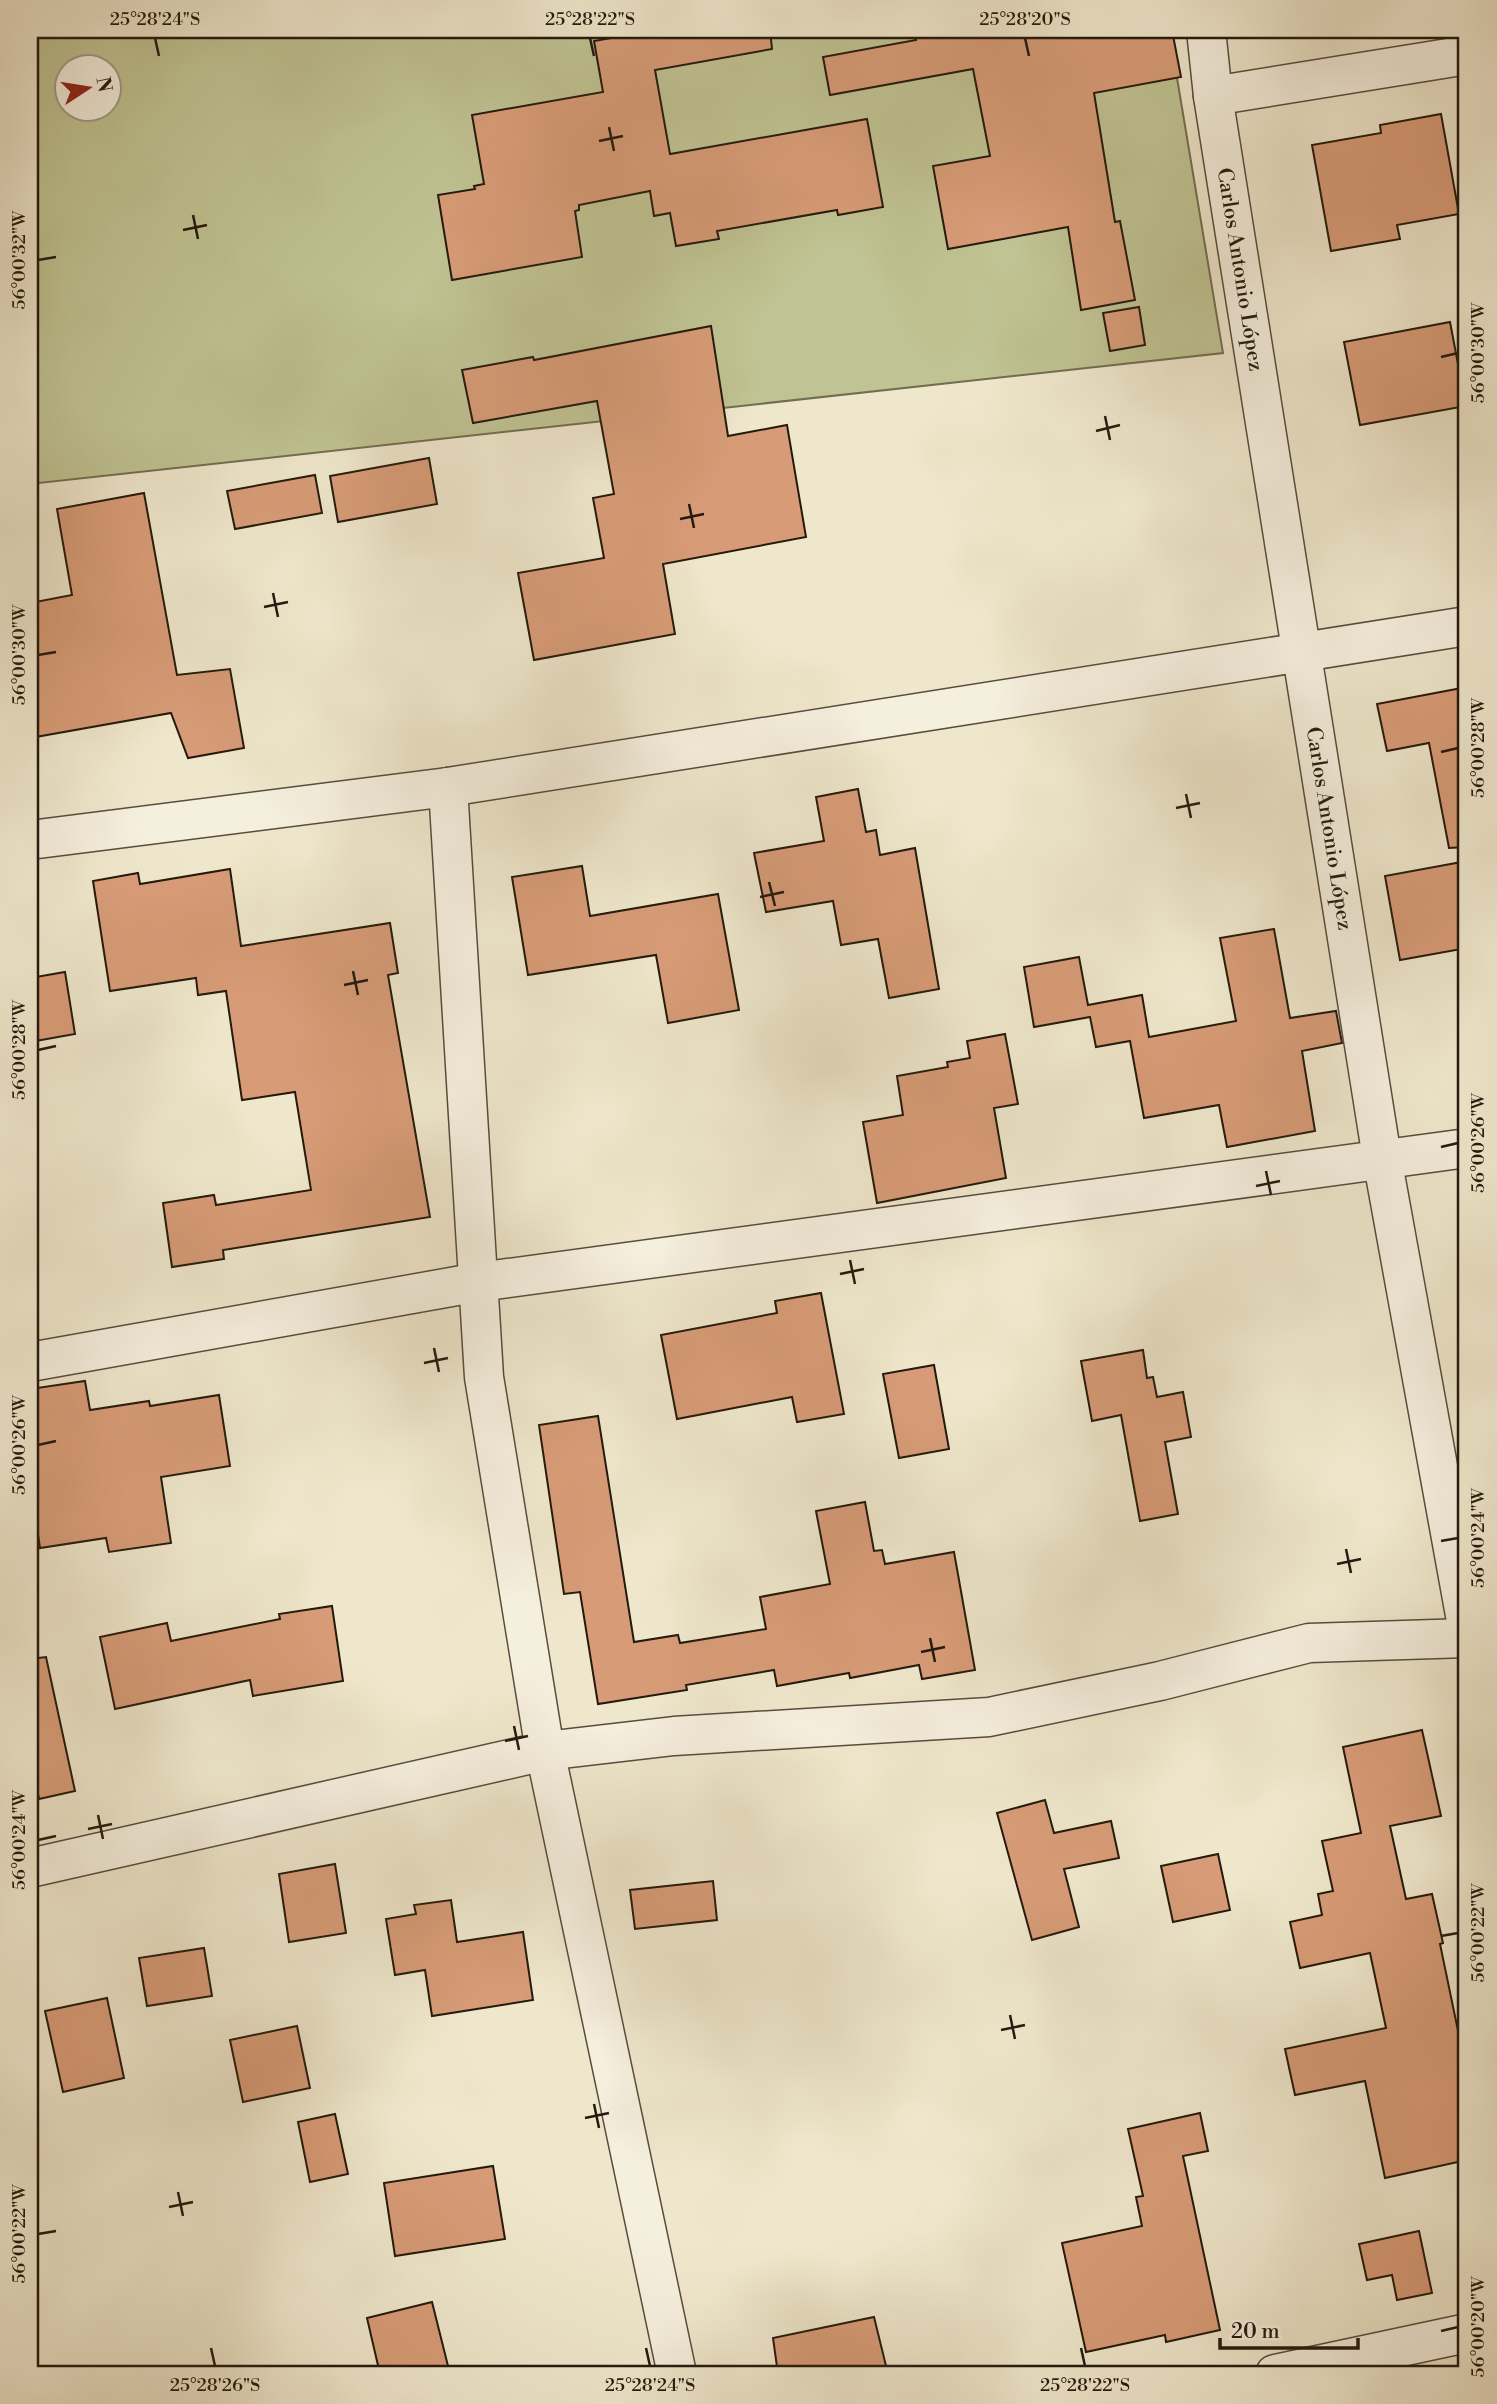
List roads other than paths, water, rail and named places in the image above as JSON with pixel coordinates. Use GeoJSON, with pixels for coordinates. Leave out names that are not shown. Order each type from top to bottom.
{"type":"FeatureCollection","features":[{"type":"Feature","properties":{"kind":"street","name":"Carlos Antonio López"},"geometry":{"type":"LineString","coordinates":[[1206,30],[1213,96],[1382,1158],[1467,1626]]}},
{"type":"Feature","properties":{"kind":"street"},"geometry":{"type":"LineString","coordinates":[[1213,96],[1467,55]]}},
{"type":"Feature","properties":{"kind":"street"},"geometry":{"type":"LineString","coordinates":[[30,840],[448,787],[1467,626]]}},
{"type":"Feature","properties":{"kind":"street"},"geometry":{"type":"LineString","coordinates":[[448,787],[484,1377],[545,1751],[677,2374]]}},
{"type":"Feature","properties":{"kind":"street"},"geometry":{"type":"LineString","coordinates":[[30,1362],[479,1282],[1467,1148]]}},
{"type":"Feature","properties":{"kind":"street"},"geometry":{"type":"LineString","coordinates":[[30,1868],[545,1751],[674,1736],[989,1717],[1160,1681],[1309,1643],[1467,1638]]}},
{"type":"Feature","properties":{"kind":"street"},"geometry":{"type":"LineString","coordinates":[[1275,2374],[1467,2333]]}}]}
